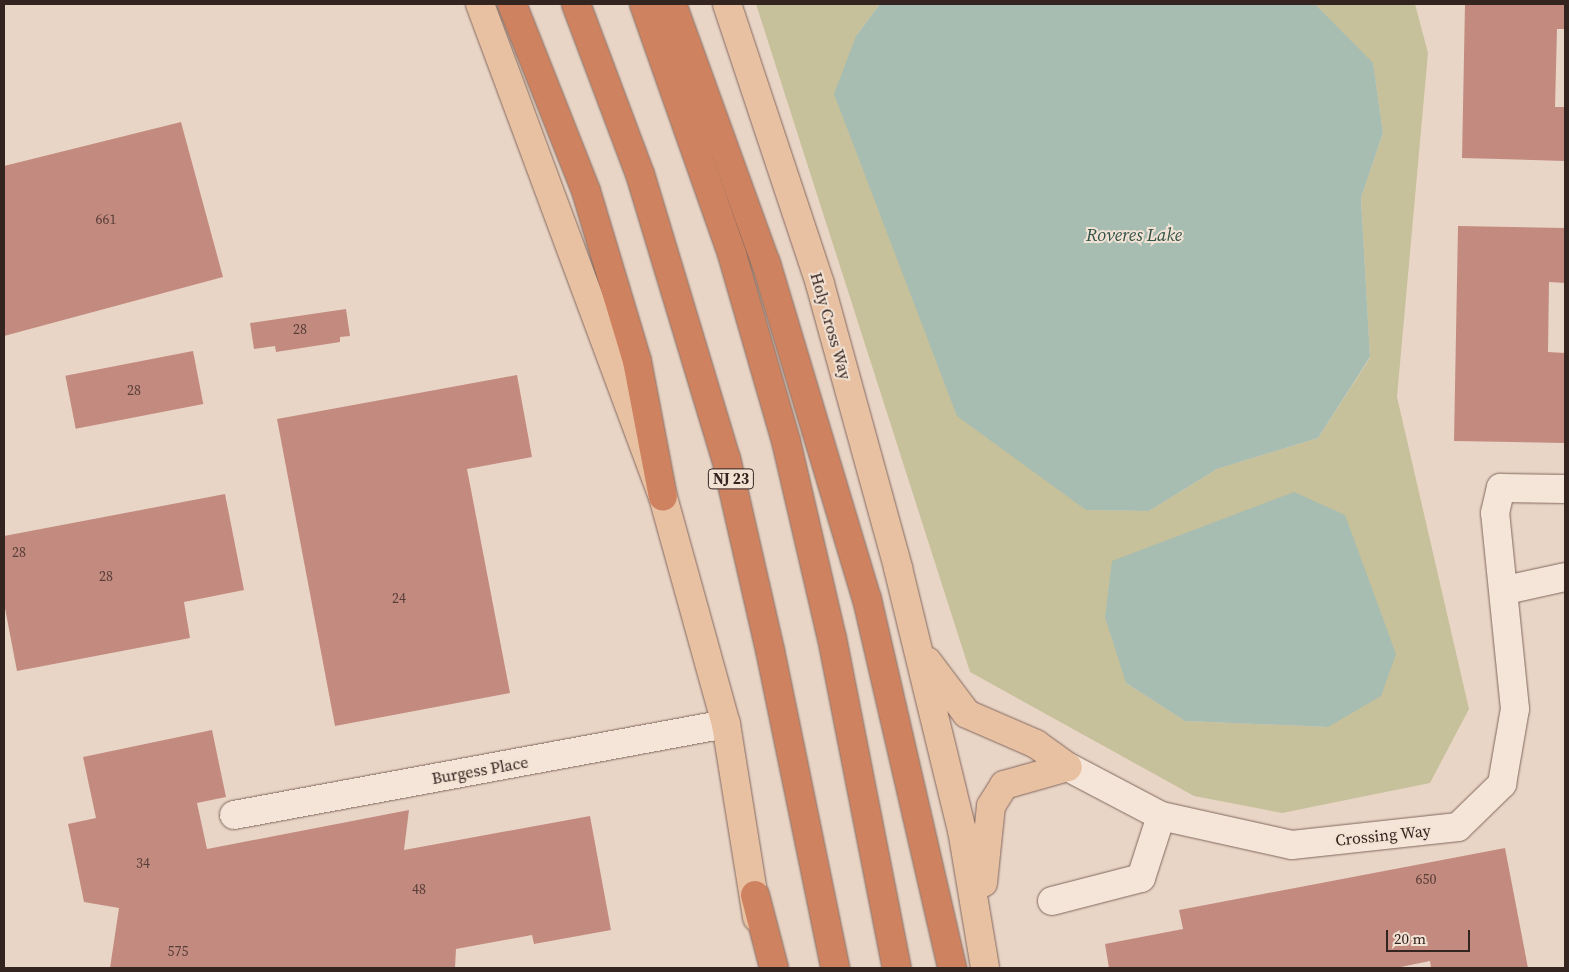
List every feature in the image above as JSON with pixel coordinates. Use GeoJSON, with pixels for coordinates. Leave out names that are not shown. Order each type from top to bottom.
{"type":"FeatureCollection","features":[{"type":"Feature","properties":{"kind":"highway"},"geometry":{"type":"LineString","coordinates":[[512,4],[586,191],[636,361],[663,497]]}},
{"type":"Feature","properties":{"kind":"highway","name":"NJ 23"},"geometry":{"type":"LineString","coordinates":[[576,4],[640,174],[723,448],[770,650],[834,968]]}},
{"type":"Feature","properties":{"kind":"highway"},"geometry":{"type":"LineString","coordinates":[[644,4],[729,245],[786,441],[832,638],[897,968]]}},
{"type":"Feature","properties":{"kind":"highway"},"geometry":{"type":"LineString","coordinates":[[672,4],[766,263],[867,599],[952,968]]}},
{"type":"Feature","properties":{"kind":"highway"},"geometry":{"type":"LineString","coordinates":[[755,895],[774,968]]}},
{"type":"Feature","properties":{"kind":"main road"},"geometry":{"type":"LineString","coordinates":[[480,4],[663,497],[726,724],[755,895],[762,968]]}},
{"type":"Feature","properties":{"kind":"main road","name":"Holy Cross Way"},"geometry":{"type":"LineString","coordinates":[[727,4],[820,284],[920,652],[962,830],[984,960]]}},
{"type":"Feature","properties":{"kind":"main road"},"geometry":{"type":"LineString","coordinates":[[920,652],[967,714],[1036,744],[1068,767]]}},
{"type":"Feature","properties":{"kind":"main road"},"geometry":{"type":"LineString","coordinates":[[984,960],[983,856],[991,806],[1004,785],[1068,767]]}},
{"type":"Feature","properties":{"kind":"lane","name":"Crossing Way"},"geometry":{"type":"LineString","coordinates":[[1068,767],[1161,816],[1292,846],[1458,827],[1502,784],[1515,709],[1506,590],[1496,513],[1501,488],[1565,489]]}},
{"type":"Feature","properties":{"kind":"lane"},"geometry":{"type":"LineString","coordinates":[[1506,590],[1565,577]]}},
{"type":"Feature","properties":{"kind":"lane","name":"Burgess Place"},"geometry":{"type":"LineString","coordinates":[[234,815],[726,724]]}},
{"type":"Feature","properties":{"kind":"lane"},"geometry":{"type":"LineString","coordinates":[[1052,901],[1141,878],[1161,816]]}},
{"type":"Feature","properties":{"kind":"shaded area"},"geometry":{"type":"Polygon","coordinates":[[[756,4],[880,4],[856,36],[1086,510],[1149,511],[1217,469],[1318,438],[1370,358],[1361,198],[1383,133],[1373,64],[1315,4],[1415,4],[1428,53],[1397,397],[1469,709],[1430,783],[1282,813],[1194,796],[970,672],[756,4]],[[1126,683],[1185,721],[1328,727],[1126,683]]]}},
{"type":"Feature","properties":{"kind":"water","name":"Roveres Lake"},"geometry":{"type":"Polygon","coordinates":[[[880,4],[1315,4],[1373,63],[1383,133],[1361,198],[1370,357],[1318,438],[1217,469],[1149,511],[1086,510],[957,416],[834,94],[856,36],[880,4]]]}},
{"type":"Feature","properties":{"kind":"water"},"geometry":{"type":"Polygon","coordinates":[[[1294,492],[1345,515],[1396,654],[1381,696],[1328,727],[1185,721],[1126,683],[1105,617],[1112,561],[1294,492]]]}},
{"type":"Feature","properties":{"kind":"building"},"geometry":{"type":"Polygon","coordinates":[[[1465,4],[1565,4],[1565,29],[1557,29],[1555,107],[1565,107],[1565,161],[1462,158],[1465,4]]]}},
{"type":"Feature","properties":{"kind":"building"},"geometry":{"type":"Polygon","coordinates":[[[181,122],[223,277],[4,336],[4,166],[181,122]]]}},
{"type":"Feature","properties":{"kind":"building"},"geometry":{"type":"Polygon","coordinates":[[[1458,226],[1565,228],[1565,283],[1549,282],[1548,352],[1565,353],[1565,443],[1454,441],[1458,226]]]}},
{"type":"Feature","properties":{"kind":"building"},"geometry":{"type":"Polygon","coordinates":[[[346,309],[350,336],[340,337],[340,342],[276,352],[275,346],[254,349],[250,323],[346,309]]]}},
{"type":"Feature","properties":{"kind":"building"},"geometry":{"type":"Polygon","coordinates":[[[193,351],[203,404],[76,429],[65,376],[193,351]]]}},
{"type":"Feature","properties":{"kind":"building"},"geometry":{"type":"Polygon","coordinates":[[[517,375],[532,457],[467,469],[510,693],[335,726],[277,419],[517,375]]]}},
{"type":"Feature","properties":{"kind":"building"},"geometry":{"type":"Polygon","coordinates":[[[225,494],[244,590],[184,602],[190,638],[17,671],[4,603],[4,536],[225,494]]]}},
{"type":"Feature","properties":{"kind":"building"},"geometry":{"type":"Polygon","coordinates":[[[212,730],[226,797],[197,803],[207,849],[409,810],[404,850],[590,816],[611,930],[534,944],[532,935],[456,949],[455,968],[110,968],[119,908],[84,902],[68,824],[96,818],[83,757],[212,730]]]}},
{"type":"Feature","properties":{"kind":"building"},"geometry":{"type":"Polygon","coordinates":[[[1505,848],[1528,968],[1431,968],[1430,961],[1396,968],[1109,968],[1105,944],[1183,929],[1179,910],[1505,848]]]}}]}
